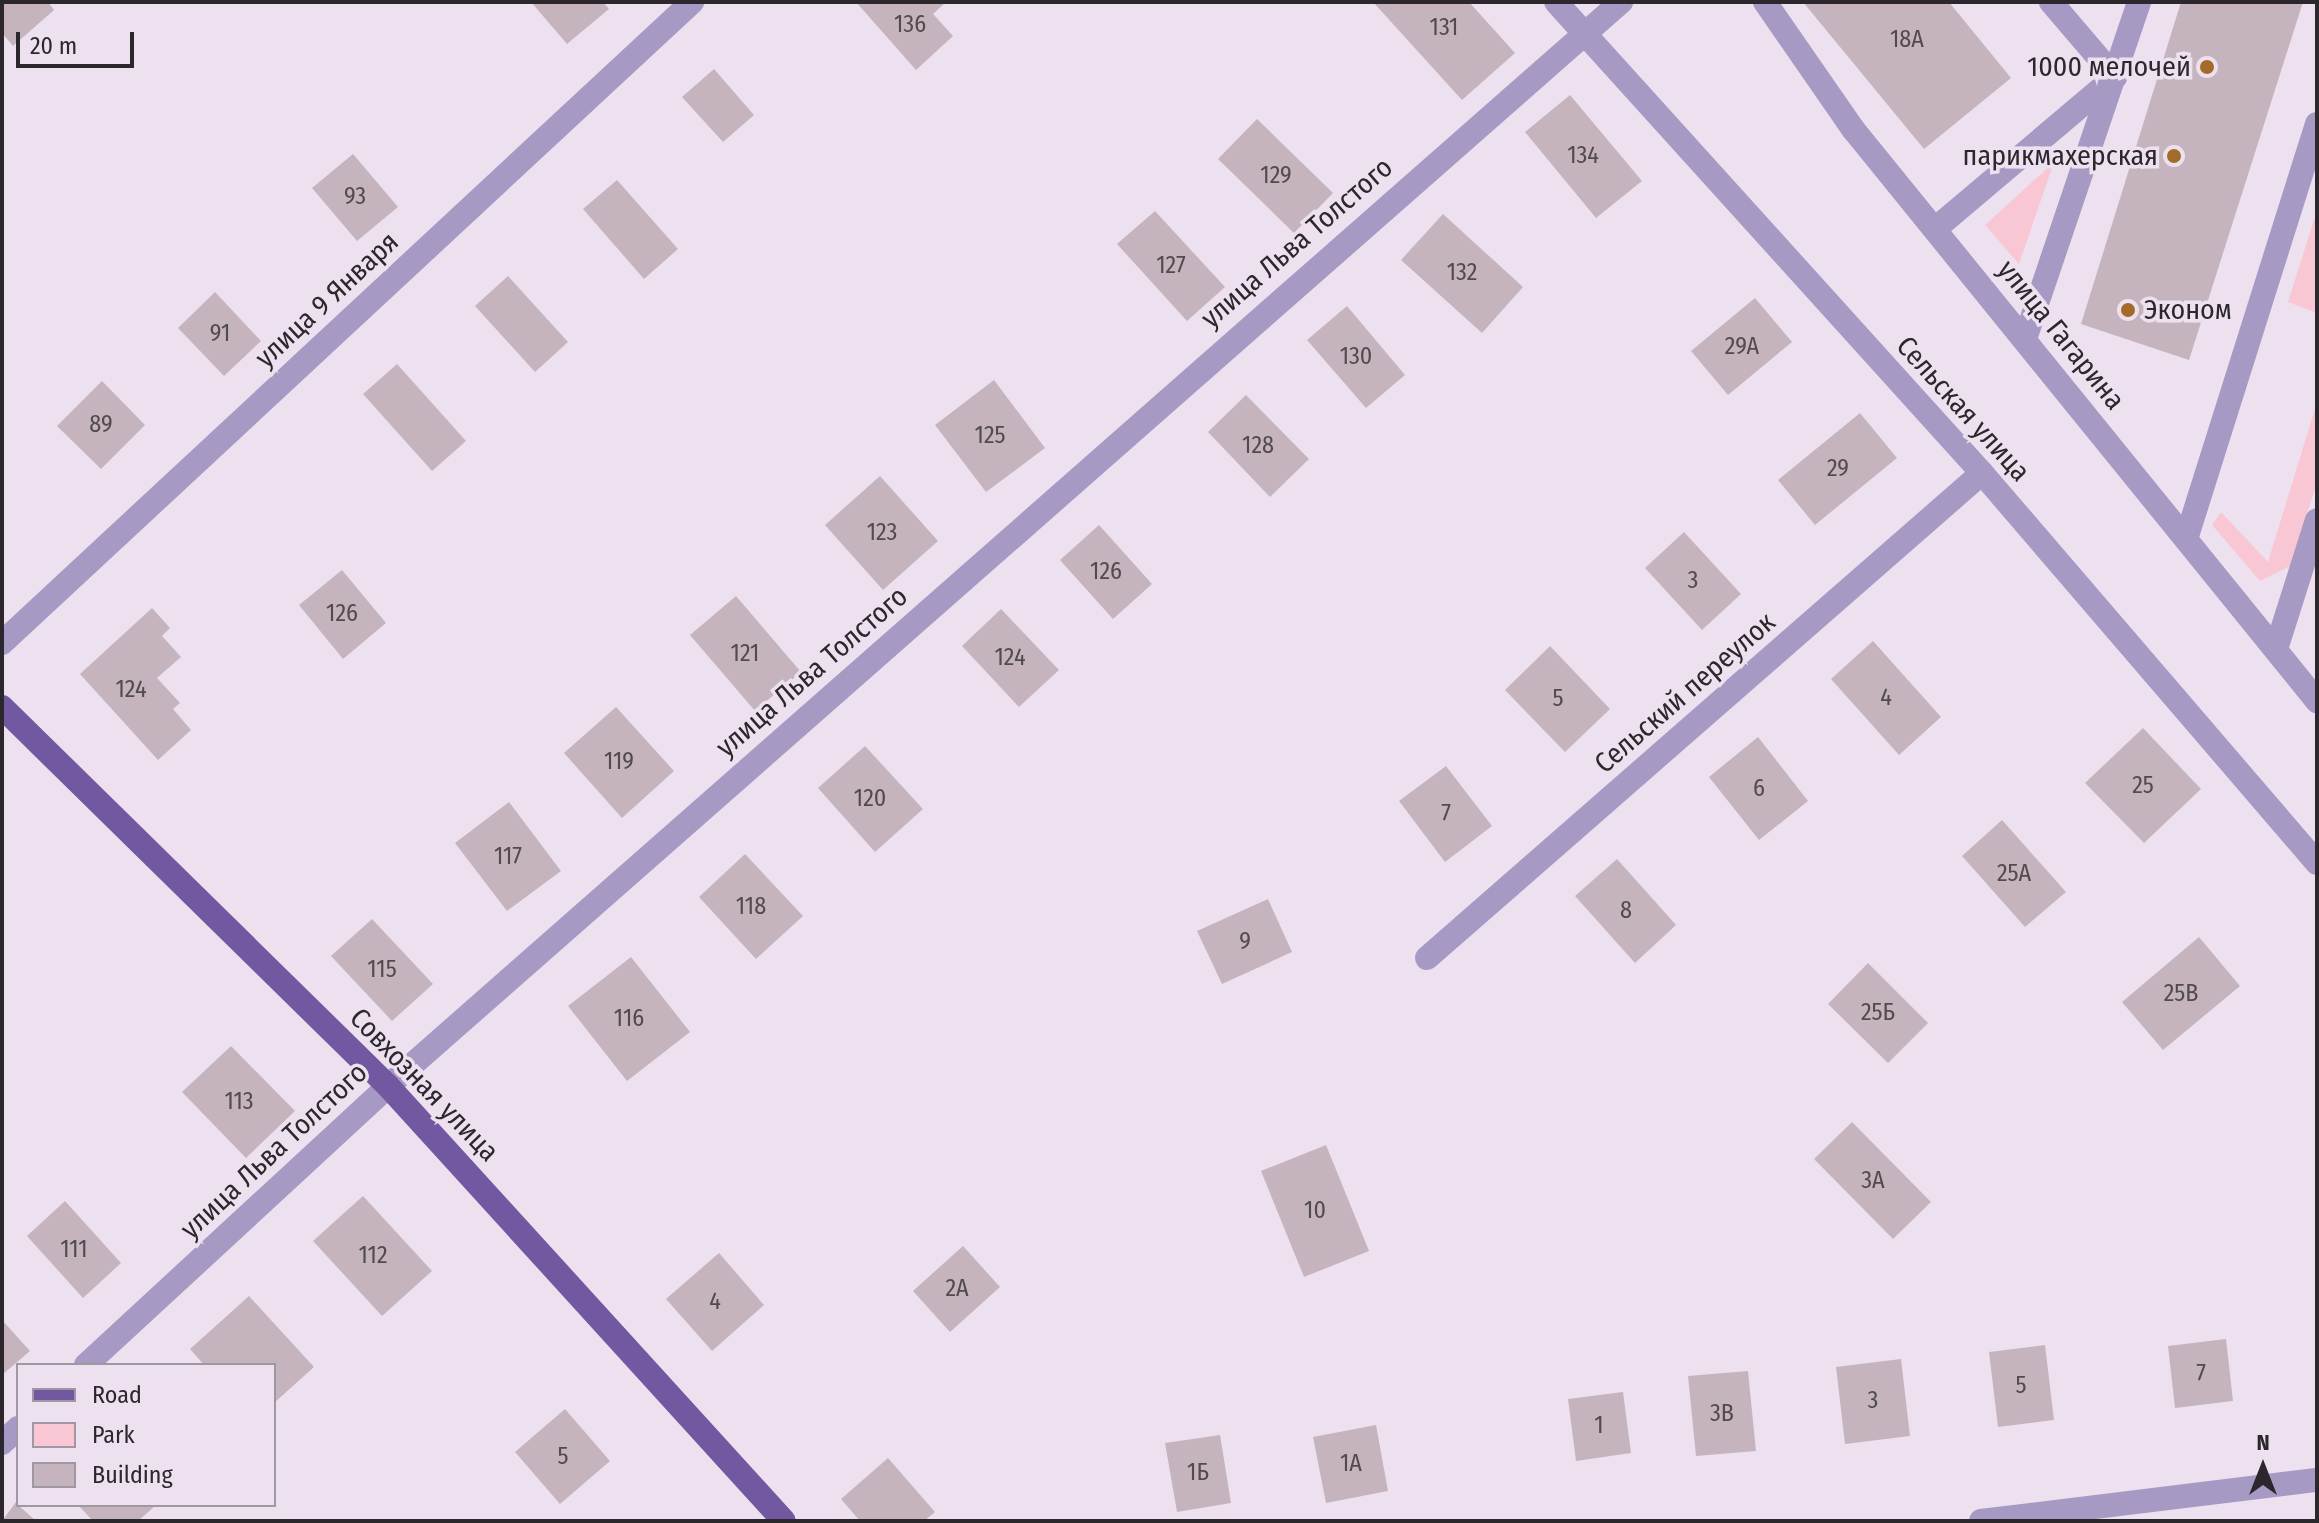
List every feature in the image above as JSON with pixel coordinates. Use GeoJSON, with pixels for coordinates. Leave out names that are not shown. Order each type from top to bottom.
{"type":"FeatureCollection","features":[{"type":"Feature","properties":{"kind":"main road","name":"Совхозная улица"},"geometry":{"type":"LineString","coordinates":[[2,707],[388,1086],[784,1521]]}},
{"type":"Feature","properties":{"kind":"street","name":"улица 9 Января"},"geometry":{"type":"LineString","coordinates":[[2,643],[692,2]]}},
{"type":"Feature","properties":{"kind":"street","name":"Сельская улица"},"geometry":{"type":"LineString","coordinates":[[1556,2],[1982,473],[2317,863]]}},
{"type":"Feature","properties":{"kind":"street","name":"улица Льва Толстого"},"geometry":{"type":"LineString","coordinates":[[88,1363],[388,1086],[1583,31],[1621,2]]}},
{"type":"Feature","properties":{"kind":"street","name":"улица Гагарина"},"geometry":{"type":"LineString","coordinates":[[1765,2],[1853,129],[2187,536],[2317,701]]}},
{"type":"Feature","properties":{"kind":"street"},"geometry":{"type":"LineString","coordinates":[[2051,2],[2115,77]]}},
{"type":"Feature","properties":{"kind":"street"},"geometry":{"type":"LineString","coordinates":[[2025,339],[2139,2]]}},
{"type":"Feature","properties":{"kind":"street"},"geometry":{"type":"LineString","coordinates":[[1935,229],[2115,77]]}},
{"type":"Feature","properties":{"kind":"street"},"geometry":{"type":"LineString","coordinates":[[2187,536],[2317,124]]}},
{"type":"Feature","properties":{"kind":"street","name":"Сельский переулок"},"geometry":{"type":"LineString","coordinates":[[1427,958],[1982,473]]}},
{"type":"Feature","properties":{"kind":"street"},"geometry":{"type":"LineString","coordinates":[[2276,649],[2317,520]]}},
{"type":"Feature","properties":{"kind":"street"},"geometry":{"type":"LineString","coordinates":[[1981,1521],[2317,1480]]}},
{"type":"Feature","properties":{"kind":"green space"},"geometry":{"type":"Polygon","coordinates":[[[2054,162],[2019,264],[1985,225],[2054,162]]]}},
{"type":"Feature","properties":{"kind":"green space"},"geometry":{"type":"Polygon","coordinates":[[[2317,210],[2317,313],[2288,302],[2317,210]]]}},
{"type":"Feature","properties":{"kind":"green space"},"geometry":{"type":"Polygon","coordinates":[[[2317,402],[2317,483],[2290,566],[2260,581],[2212,525],[2221,512],[2268,562],[2317,402]]]}},
{"type":"Feature","properties":{"kind":"building"},"geometry":{"type":"Polygon","coordinates":[[[2,2],[48,2],[54,10],[13,46],[2,33],[2,2]]]}},
{"type":"Feature","properties":{"kind":"building"},"geometry":{"type":"Polygon","coordinates":[[[531,2],[603,2],[609,9],[567,44],[531,2]]]}},
{"type":"Feature","properties":{"kind":"building"},"geometry":{"type":"Polygon","coordinates":[[[856,2],[946,2],[933,14],[953,36],[916,70],[856,2]]]}},
{"type":"Feature","properties":{"kind":"building"},"geometry":{"type":"Polygon","coordinates":[[[1373,2],[1469,2],[1515,53],[1462,100],[1373,2]]]}},
{"type":"Feature","properties":{"kind":"building"},"geometry":{"type":"Polygon","coordinates":[[[1803,2],[1949,2],[2011,78],[1924,149],[1803,2]]]}},
{"type":"Feature","properties":{"kind":"building"},"geometry":{"type":"Polygon","coordinates":[[[2181,2],[2303,2],[2189,360],[2081,324],[2181,2]]]}},
{"type":"Feature","properties":{"kind":"building"},"geometry":{"type":"Polygon","coordinates":[[[714,69],[754,115],[723,142],[682,97],[714,69]]]}},
{"type":"Feature","properties":{"kind":"building"},"geometry":{"type":"Polygon","coordinates":[[[1570,95],[1642,181],[1596,218],[1525,132],[1570,95]]]}},
{"type":"Feature","properties":{"kind":"building"},"geometry":{"type":"Polygon","coordinates":[[[1257,119],[1333,193],[1294,233],[1218,159],[1257,119]]]}},
{"type":"Feature","properties":{"kind":"building"},"geometry":{"type":"Polygon","coordinates":[[[353,154],[398,207],[357,241],[312,188],[353,154]]]}},
{"type":"Feature","properties":{"kind":"building"},"geometry":{"type":"Polygon","coordinates":[[[617,180],[678,249],[644,279],[583,209],[617,180]]]}},
{"type":"Feature","properties":{"kind":"building"},"geometry":{"type":"Polygon","coordinates":[[[1155,211],[1225,287],[1187,321],[1117,244],[1155,211]]]}},
{"type":"Feature","properties":{"kind":"building"},"geometry":{"type":"Polygon","coordinates":[[[1443,214],[1523,287],[1482,333],[1401,260],[1443,214]]]}},
{"type":"Feature","properties":{"kind":"building"},"geometry":{"type":"Polygon","coordinates":[[[508,276],[568,342],[535,372],[475,306],[508,276]]]}},
{"type":"Feature","properties":{"kind":"building"},"geometry":{"type":"Polygon","coordinates":[[[215,292],[261,341],[224,376],[178,328],[215,292]]]}},
{"type":"Feature","properties":{"kind":"building"},"geometry":{"type":"Polygon","coordinates":[[[1755,298],[1792,342],[1728,395],[1691,351],[1755,298]]]}},
{"type":"Feature","properties":{"kind":"building"},"geometry":{"type":"Polygon","coordinates":[[[1347,306],[1405,375],[1366,408],[1307,340],[1347,306]]]}},
{"type":"Feature","properties":{"kind":"building"},"geometry":{"type":"Polygon","coordinates":[[[397,364],[466,441],[432,471],[363,394],[397,364]]]}},
{"type":"Feature","properties":{"kind":"building"},"geometry":{"type":"Polygon","coordinates":[[[994,380],[1045,448],[986,492],[935,425],[994,380]]]}},
{"type":"Feature","properties":{"kind":"building"},"geometry":{"type":"Polygon","coordinates":[[[102,381],[145,425],[101,469],[57,426],[102,381]]]}},
{"type":"Feature","properties":{"kind":"building"},"geometry":{"type":"Polygon","coordinates":[[[1246,395],[1309,459],[1270,497],[1208,432],[1246,395]]]}},
{"type":"Feature","properties":{"kind":"building"},"geometry":{"type":"Polygon","coordinates":[[[1860,413],[1897,458],[1815,525],[1778,480],[1860,413]]]}},
{"type":"Feature","properties":{"kind":"building"},"geometry":{"type":"Polygon","coordinates":[[[880,476],[938,541],[883,590],[825,525],[880,476]]]}},
{"type":"Feature","properties":{"kind":"building"},"geometry":{"type":"Polygon","coordinates":[[[1099,525],[1152,584],[1113,619],[1060,560],[1099,525]]]}},
{"type":"Feature","properties":{"kind":"building"},"geometry":{"type":"Polygon","coordinates":[[[1684,532],[1741,594],[1702,630],[1645,568],[1684,532]]]}},
{"type":"Feature","properties":{"kind":"building"},"geometry":{"type":"Polygon","coordinates":[[[342,570],[386,623],[343,659],[299,605],[342,570]]]}},
{"type":"Feature","properties":{"kind":"building"},"geometry":{"type":"Polygon","coordinates":[[[736,596],[801,672],[755,711],[690,635],[736,596]]]}},
{"type":"Feature","properties":{"kind":"building"},"geometry":{"type":"Polygon","coordinates":[[[152,608],[170,628],[162,636],[181,657],[157,678],[180,703],[173,709],[191,730],[158,760],[80,674],[152,608]]]}},
{"type":"Feature","properties":{"kind":"building"},"geometry":{"type":"Polygon","coordinates":[[[1001,609],[1059,670],[1019,707],[962,646],[1001,609]]]}},
{"type":"Feature","properties":{"kind":"building"},"geometry":{"type":"Polygon","coordinates":[[[1873,641],[1941,717],[1899,755],[1831,679],[1873,641]]]}},
{"type":"Feature","properties":{"kind":"building"},"geometry":{"type":"Polygon","coordinates":[[[1550,646],[1610,709],[1565,752],[1505,690],[1550,646]]]}},
{"type":"Feature","properties":{"kind":"building"},"geometry":{"type":"Polygon","coordinates":[[[616,707],[674,771],[622,818],[564,753],[616,707]]]}},
{"type":"Feature","properties":{"kind":"building"},"geometry":{"type":"Polygon","coordinates":[[[2143,728],[2201,789],[2144,843],[2085,783],[2143,728]]]}},
{"type":"Feature","properties":{"kind":"building"},"geometry":{"type":"Polygon","coordinates":[[[1758,737],[1808,801],[1759,840],[1709,777],[1758,737]]]}},
{"type":"Feature","properties":{"kind":"building"},"geometry":{"type":"Polygon","coordinates":[[[865,746],[923,809],[875,852],[818,788],[865,746]]]}},
{"type":"Feature","properties":{"kind":"building"},"geometry":{"type":"Polygon","coordinates":[[[1446,766],[1492,826],[1445,862],[1399,801],[1446,766]]]}},
{"type":"Feature","properties":{"kind":"building"},"geometry":{"type":"Polygon","coordinates":[[[509,802],[561,871],[507,911],[455,843],[509,802]]]}},
{"type":"Feature","properties":{"kind":"building"},"geometry":{"type":"Polygon","coordinates":[[[2002,820],[2066,892],[2025,927],[1962,856],[2002,820]]]}},
{"type":"Feature","properties":{"kind":"building"},"geometry":{"type":"Polygon","coordinates":[[[745,854],[803,916],[756,959],[699,897],[745,854]]]}},
{"type":"Feature","properties":{"kind":"building"},"geometry":{"type":"Polygon","coordinates":[[[1617,859],[1676,925],[1635,963],[1575,896],[1617,859]]]}},
{"type":"Feature","properties":{"kind":"building"},"geometry":{"type":"Polygon","coordinates":[[[1268,899],[1292,952],[1222,984],[1197,931],[1268,899]]]}},
{"type":"Feature","properties":{"kind":"building"},"geometry":{"type":"Polygon","coordinates":[[[372,919],[433,984],[392,1021],[331,956],[372,919]]]}},
{"type":"Feature","properties":{"kind":"building"},"geometry":{"type":"Polygon","coordinates":[[[2199,937],[2240,986],[2163,1050],[2122,1002],[2199,937]]]}},
{"type":"Feature","properties":{"kind":"building"},"geometry":{"type":"Polygon","coordinates":[[[631,957],[690,1032],[627,1081],[568,1006],[631,957]]]}},
{"type":"Feature","properties":{"kind":"building"},"geometry":{"type":"Polygon","coordinates":[[[1868,963],[1928,1023],[1888,1063],[1828,1004],[1868,963]]]}},
{"type":"Feature","properties":{"kind":"building"},"geometry":{"type":"Polygon","coordinates":[[[231,1046],[295,1111],[246,1158],[182,1092],[231,1046]]]}},
{"type":"Feature","properties":{"kind":"building"},"geometry":{"type":"Polygon","coordinates":[[[1852,1122],[1931,1202],[1893,1239],[1814,1159],[1852,1122]]]}},
{"type":"Feature","properties":{"kind":"building"},"geometry":{"type":"Polygon","coordinates":[[[1326,1145],[1369,1251],[1304,1277],[1261,1171],[1326,1145]]]}},
{"type":"Feature","properties":{"kind":"building"},"geometry":{"type":"Polygon","coordinates":[[[363,1196],[432,1271],[382,1316],[313,1241],[363,1196]]]}},
{"type":"Feature","properties":{"kind":"building"},"geometry":{"type":"Polygon","coordinates":[[[65,1201],[121,1263],[83,1298],[27,1236],[65,1201]]]}},
{"type":"Feature","properties":{"kind":"building"},"geometry":{"type":"Polygon","coordinates":[[[963,1246],[1000,1287],[950,1332],[913,1291],[963,1246]]]}},
{"type":"Feature","properties":{"kind":"building"},"geometry":{"type":"Polygon","coordinates":[[[719,1253],[764,1305],[712,1351],[666,1299],[719,1253]]]}},
{"type":"Feature","properties":{"kind":"building"},"geometry":{"type":"Polygon","coordinates":[[[249,1296],[314,1367],[276,1401],[276,1363],[202,1363],[190,1349],[249,1296]]]}},
{"type":"Feature","properties":{"kind":"building"},"geometry":{"type":"Polygon","coordinates":[[[2,1320],[30,1351],[2,1375],[2,1320]]]}},
{"type":"Feature","properties":{"kind":"building"},"geometry":{"type":"Polygon","coordinates":[[[2226,1339],[2233,1401],[2175,1408],[2168,1346],[2226,1339]]]}},
{"type":"Feature","properties":{"kind":"building"},"geometry":{"type":"Polygon","coordinates":[[[2045,1345],[2054,1420],[1998,1427],[1989,1352],[2045,1345]]]}},
{"type":"Feature","properties":{"kind":"building"},"geometry":{"type":"Polygon","coordinates":[[[1901,1359],[1910,1436],[1845,1444],[1836,1367],[1901,1359]]]}},
{"type":"Feature","properties":{"kind":"building"},"geometry":{"type":"Polygon","coordinates":[[[1748,1371],[1756,1451],[1696,1456],[1688,1376],[1748,1371]]]}},
{"type":"Feature","properties":{"kind":"building"},"geometry":{"type":"Polygon","coordinates":[[[1623,1392],[1631,1453],[1576,1461],[1568,1399],[1623,1392]]]}},
{"type":"Feature","properties":{"kind":"building"},"geometry":{"type":"Polygon","coordinates":[[[565,1409],[610,1461],[560,1504],[515,1452],[565,1409]]]}},
{"type":"Feature","properties":{"kind":"building"},"geometry":{"type":"Polygon","coordinates":[[[1376,1425],[1388,1491],[1326,1503],[1313,1437],[1376,1425]]]}},
{"type":"Feature","properties":{"kind":"building"},"geometry":{"type":"Polygon","coordinates":[[[1220,1435],[1231,1503],[1177,1512],[1165,1443],[1220,1435]]]}},
{"type":"Feature","properties":{"kind":"building"},"geometry":{"type":"Polygon","coordinates":[[[888,1458],[935,1512],[924,1521],[860,1521],[841,1499],[888,1458]]]}},
{"type":"Feature","properties":{"kind":"building"},"geometry":{"type":"Polygon","coordinates":[[[16,1502],[16,1507],[20,1507],[36,1521],[2,1521],[16,1502]]]}},
{"type":"Feature","properties":{"kind":"building"},"geometry":{"type":"Polygon","coordinates":[[[80,1507],[154,1507],[138,1521],[93,1521],[80,1507]]]}},
{"type":"Feature","properties":{"kind":"place","name":"1000 мелочей"},"geometry":{"type":"Point","coordinates":[2207,67]}},
{"type":"Feature","properties":{"kind":"place","name":"парикмахерская"},"geometry":{"type":"Point","coordinates":[2174,156]}},
{"type":"Feature","properties":{"kind":"place","name":"Эконом"},"geometry":{"type":"Point","coordinates":[2128,310]}}]}
